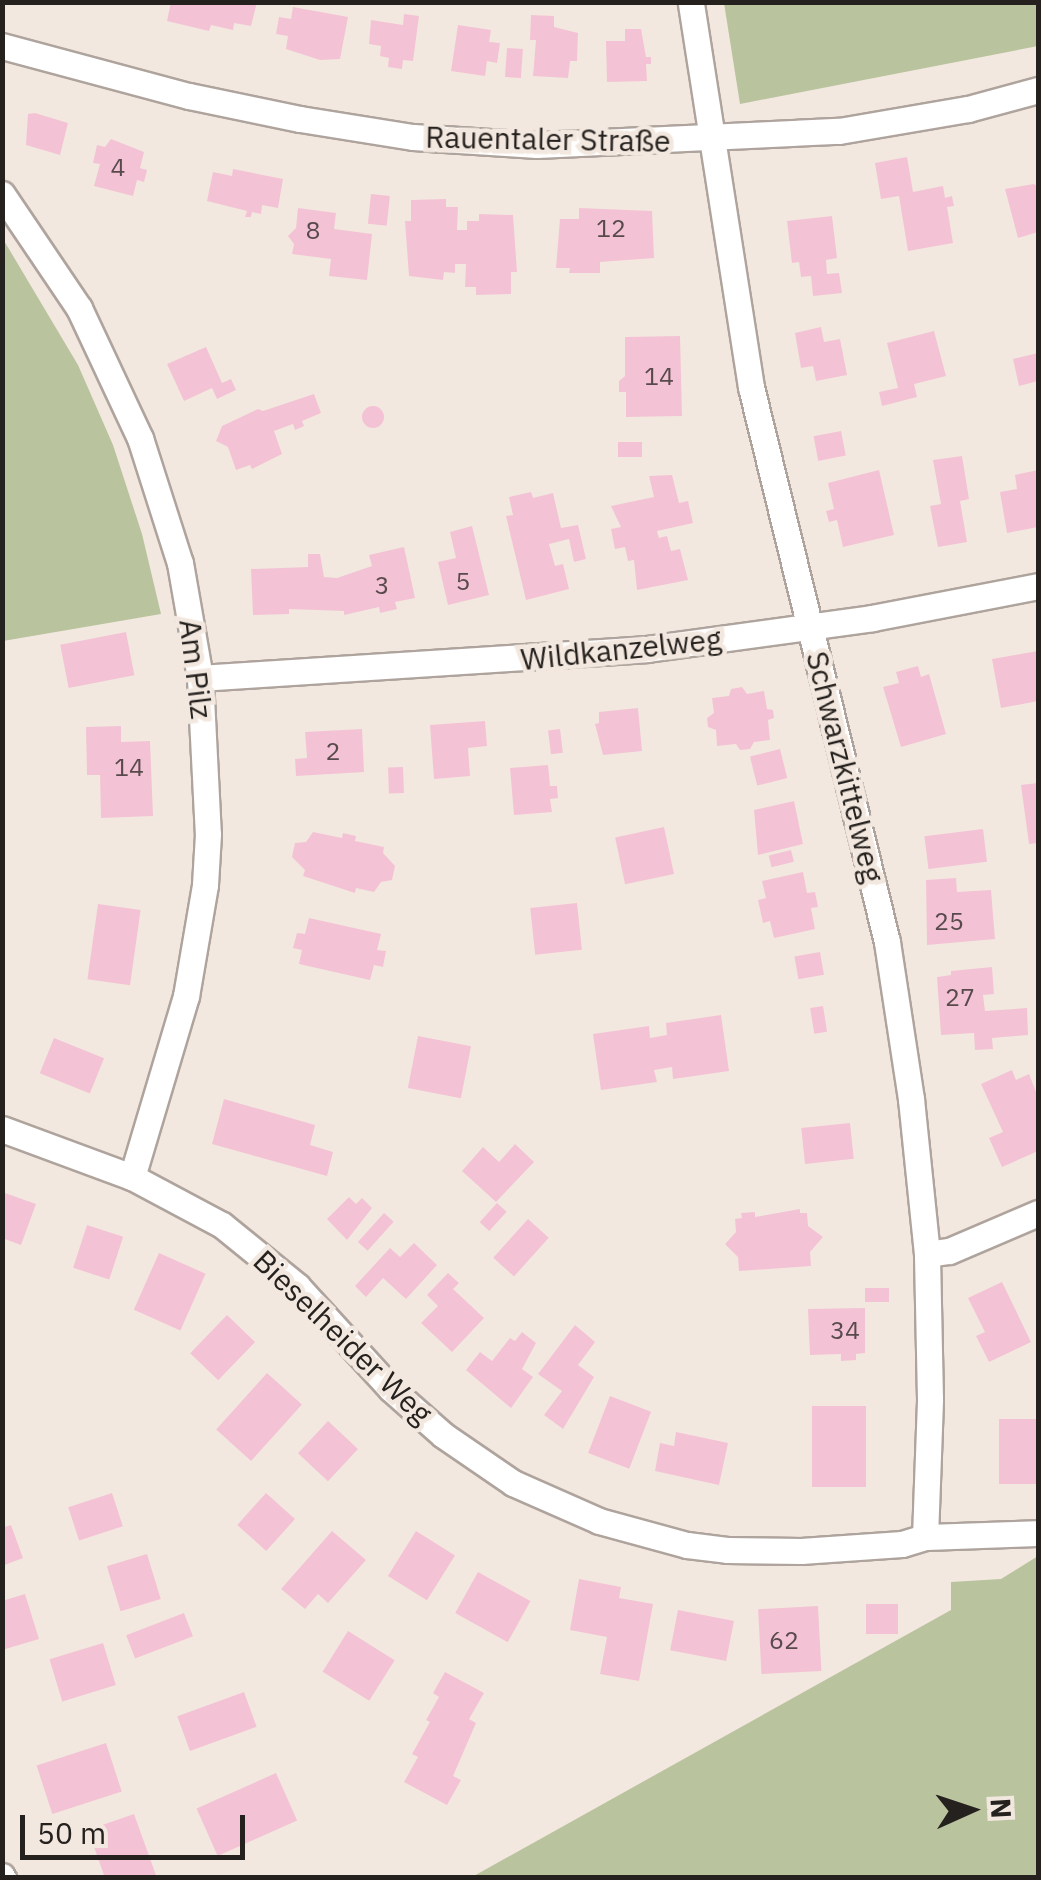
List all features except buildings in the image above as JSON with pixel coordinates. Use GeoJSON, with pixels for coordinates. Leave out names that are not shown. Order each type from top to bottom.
{"type":"FeatureCollection","features":[{"type":"Feature","properties":{"kind":"street","name":"Schwarzkittelweg"},"geometry":{"type":"LineString","coordinates":[[691,2],[752,387],[887,942],[912,1105],[927,1254],[930,1399],[922,1537]]}},
{"type":"Feature","properties":{"kind":"street","name":"Rauentaler Straße"},"geometry":{"type":"LineString","coordinates":[[2,46],[189,96],[414,137],[537,145],[839,132],[968,110],[1038,90]]}},
{"type":"Feature","properties":{"kind":"street","name":"Am Pilz"},"geometry":{"type":"LineString","coordinates":[[2,194],[78,308],[140,438],[180,563],[200,678],[208,795],[205,885],[186,996],[132,1178]]}},
{"type":"Feature","properties":{"kind":"street","name":"Wildkanzelweg"},"geometry":{"type":"LineString","coordinates":[[200,678],[647,649],[811,627],[1038,586]]}},
{"type":"Feature","properties":{"kind":"street","name":"Bieselheider Weg"},"geometry":{"type":"LineString","coordinates":[[2,1128],[132,1178],[222,1225],[264,1255],[391,1389],[443,1435],[514,1482],[599,1521],[687,1544],[802,1551],[902,1544],[922,1537],[1038,1533]]}},
{"type":"Feature","properties":{"kind":"street"},"geometry":{"type":"LineString","coordinates":[[927,1254],[949,1251],[1038,1213]]}},
{"type":"Feature","properties":{"kind":"green space"},"geometry":{"type":"Polygon","coordinates":[[[724,3],[1038,3],[1038,46],[740,104],[724,3]]]}},
{"type":"Feature","properties":{"kind":"green space"},"geometry":{"type":"Polygon","coordinates":[[[3,239],[78,365],[113,445],[142,534],[161,614],[3,641],[3,239]]]}},
{"type":"Feature","properties":{"kind":"green space"},"geometry":{"type":"Polygon","coordinates":[[[1038,1556],[1038,1877],[472,1877],[951,1610],[951,1582],[1001,1579],[1038,1556]]]}}]}
